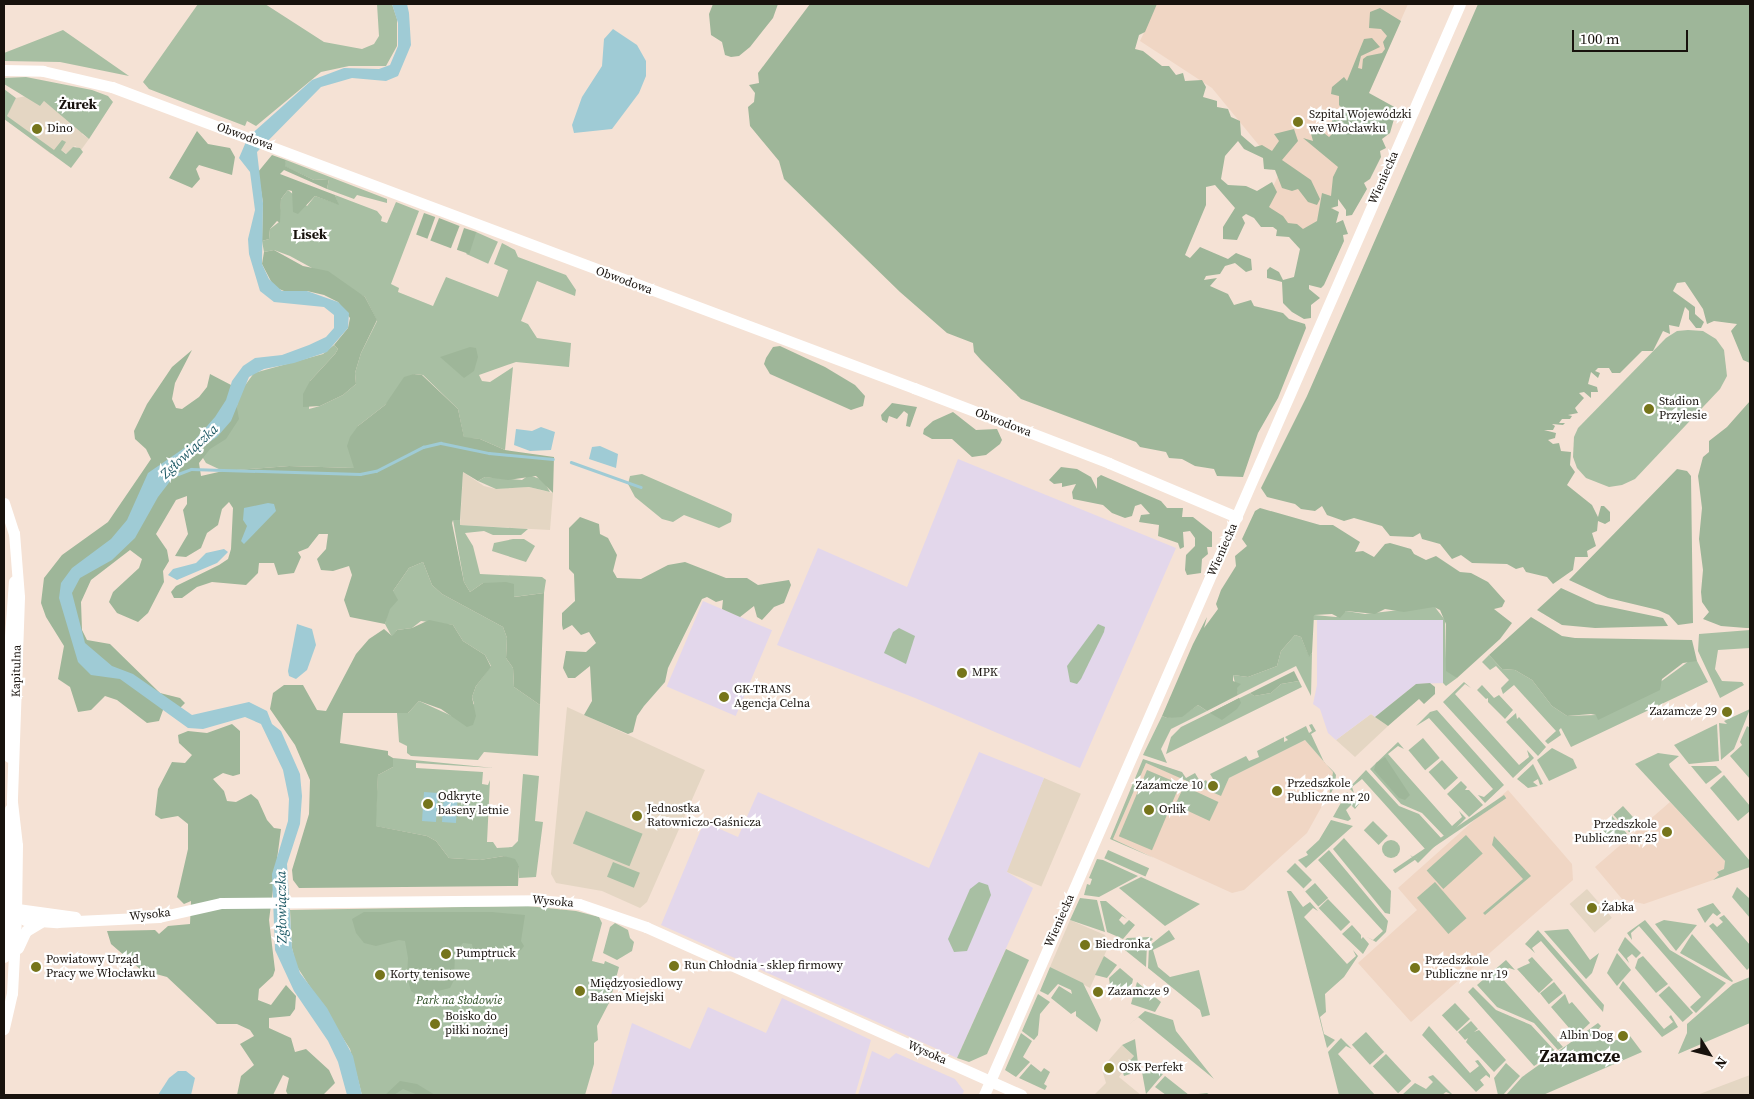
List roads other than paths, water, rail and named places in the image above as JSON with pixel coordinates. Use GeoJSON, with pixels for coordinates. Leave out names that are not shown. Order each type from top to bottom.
{"type":"FeatureCollection","features":[{"type":"Feature","properties":{"kind":"street","name":"Wieniecka"},"geometry":{"type":"LineString","coordinates":[[984,1095],[1460,4]]}},
{"type":"Feature","properties":{"kind":"street","name":"Obwodowa"},"geometry":{"type":"LineString","coordinates":[[4,70],[43,71],[92,81],[905,385],[1109,463],[1237,517]]}},
{"type":"Feature","properties":{"kind":"street","name":"Kapitulna"},"geometry":{"type":"LineString","coordinates":[[4,503],[14,532],[18,565],[12,595],[6,698],[12,802],[8,814],[10,1008],[4,1029]]}},
{"type":"Feature","properties":{"kind":"street","name":"Wysoka"},"geometry":{"type":"LineString","coordinates":[[10,910],[41,921],[159,917],[210,904],[264,902],[539,900],[586,905],[646,927],[1021,1095]]}},
{"type":"Feature","properties":{"kind":"street","name":"Wysoka"},"geometry":{"type":"LineString","coordinates":[[10,910],[82,919]]}},
{"type":"Feature","properties":{"kind":"street","name":"Kapitulna"},"geometry":{"type":"LineString","coordinates":[[9,958],[26,931],[41,921]]}},
{"type":"Feature","properties":{"kind":"water","name":"Zgłowiączka"},"geometry":{"type":"Polygon","coordinates":[[[392,4],[407,4],[409,13],[411,45],[398,76],[386,81],[352,78],[321,87],[257,152],[263,203],[262,264],[269,279],[282,291],[307,291],[338,302],[349,313],[348,328],[327,352],[294,363],[264,369],[249,377],[231,421],[217,437],[191,454],[158,497],[135,538],[112,560],[80,578],[72,593],[85,643],[112,666],[133,674],[192,715],[249,702],[267,711],[272,724],[281,731],[300,774],[302,796],[300,824],[287,864],[292,948],[300,973],[327,1008],[353,1056],[362,1095],[347,1095],[338,1062],[328,1041],[294,991],[275,950],[272,874],[288,821],[289,799],[283,770],[261,724],[245,717],[203,729],[188,728],[120,679],[91,675],[78,662],[59,598],[61,583],[72,568],[111,539],[127,520],[148,473],[193,442],[215,417],[226,400],[232,381],[243,366],[255,358],[282,355],[309,345],[326,337],[334,328],[334,315],[324,307],[274,302],[260,291],[249,254],[248,239],[255,210],[250,172],[239,158],[248,137],[312,80],[344,68],[379,69],[390,65],[398,46],[398,23],[392,4]]]}},
{"type":"Feature","properties":{"kind":"water"},"geometry":{"type":"Polygon","coordinates":[[[613,29],[637,45],[646,61],[646,76],[639,93],[612,129],[574,133],[572,125],[582,97],[602,66],[604,39],[613,29]]]}},
{"type":"Feature","properties":{"kind":"water"},"geometry":{"type":"Polygon","coordinates":[[[541,427],[555,432],[551,450],[530,451],[514,445],[516,429],[532,431],[541,427]]]}},
{"type":"Feature","properties":{"kind":"water"},"geometry":{"type":"Polygon","coordinates":[[[600,446],[618,454],[616,468],[589,459],[592,447],[600,446]]]}},
{"type":"Feature","properties":{"kind":"water"},"geometry":{"type":"Polygon","coordinates":[[[268,503],[274,504],[276,511],[244,544],[241,541],[247,526],[243,520],[244,508],[268,503]]]}},
{"type":"Feature","properties":{"kind":"water"},"geometry":{"type":"Polygon","coordinates":[[[224,549],[228,552],[217,563],[177,580],[168,575],[173,569],[196,563],[206,553],[224,549]]]}},
{"type":"Feature","properties":{"kind":"water"},"geometry":{"type":"Polygon","coordinates":[[[297,624],[312,629],[316,645],[307,670],[296,679],[289,676],[288,671],[297,624]]]}},
{"type":"Feature","properties":{"kind":"water"},"geometry":{"type":"Polygon","coordinates":[[[424,792],[438,793],[436,822],[422,821],[424,792]]]}},
{"type":"Feature","properties":{"kind":"water"},"geometry":{"type":"Polygon","coordinates":[[[444,793],[458,794],[456,823],[442,822],[444,793]]]}},
{"type":"Feature","properties":{"kind":"water"},"geometry":{"type":"Polygon","coordinates":[[[178,1071],[186,1071],[195,1078],[191,1095],[158,1095],[169,1078],[178,1071]]]}},
{"type":"Feature","properties":{"kind":"waterway","name":"Zgłowiączka"},"geometry":{"type":"LineString","coordinates":[[175,471],[178,474],[191,469],[360,474],[376,471],[423,447],[441,443],[489,453],[553,459]]}},
{"type":"Feature","properties":{"kind":"waterway"},"geometry":{"type":"LineString","coordinates":[[571,462],[641,487]]}},
{"type":"Feature","properties":{"kind":"place","name":"Szpital Wojewódzki we Włocławku"},"geometry":{"type":"Point","coordinates":[1298,122]}},
{"type":"Feature","properties":{"kind":"place","name":"Dino"},"geometry":{"type":"Point","coordinates":[37,129]}},
{"type":"Feature","properties":{"kind":"place","name":"Stadion Przylesie"},"geometry":{"type":"Point","coordinates":[1649,409]}},
{"type":"Feature","properties":{"kind":"place","name":"MPK"},"geometry":{"type":"Point","coordinates":[962,673]}},
{"type":"Feature","properties":{"kind":"place","name":"GK-TRANS Agencja Celna"},"geometry":{"type":"Point","coordinates":[724,697]}},
{"type":"Feature","properties":{"kind":"place","name":"Zazamcze 29"},"geometry":{"type":"Point","coordinates":[1727,712]}},
{"type":"Feature","properties":{"kind":"place","name":"Zazamcze 10"},"geometry":{"type":"Point","coordinates":[1213,786]}},
{"type":"Feature","properties":{"kind":"place","name":"Przedszkole Publiczne nr 20"},"geometry":{"type":"Point","coordinates":[1277,791]}},
{"type":"Feature","properties":{"kind":"place","name":"Odkryte baseny letnie"},"geometry":{"type":"Point","coordinates":[428,804]}},
{"type":"Feature","properties":{"kind":"place","name":"Orlik"},"geometry":{"type":"Point","coordinates":[1149,810]}},
{"type":"Feature","properties":{"kind":"place","name":"Jednostka Ratowniczo-Gaśnicza"},"geometry":{"type":"Point","coordinates":[637,816]}},
{"type":"Feature","properties":{"kind":"place","name":"Przedszkole Publiczne nr 25"},"geometry":{"type":"Point","coordinates":[1667,832]}},
{"type":"Feature","properties":{"kind":"place","name":"Żabka"},"geometry":{"type":"Point","coordinates":[1592,908]}},
{"type":"Feature","properties":{"kind":"place","name":"Biedronka"},"geometry":{"type":"Point","coordinates":[1085,945]}},
{"type":"Feature","properties":{"kind":"place","name":"Pumptruck"},"geometry":{"type":"Point","coordinates":[446,954]}},
{"type":"Feature","properties":{"kind":"place","name":"Run Chłodnia - sklep firmowy"},"geometry":{"type":"Point","coordinates":[674,966]}},
{"type":"Feature","properties":{"kind":"place","name":"Powiatowy Urząd Pracy we Włocławku"},"geometry":{"type":"Point","coordinates":[36,967]}},
{"type":"Feature","properties":{"kind":"place","name":"Przedszkole Publiczne nr 19"},"geometry":{"type":"Point","coordinates":[1415,968]}},
{"type":"Feature","properties":{"kind":"place","name":"Korty tenisowe"},"geometry":{"type":"Point","coordinates":[380,975]}},
{"type":"Feature","properties":{"kind":"place","name":"Międzyosiedlowy Basen Miejski"},"geometry":{"type":"Point","coordinates":[580,991]}},
{"type":"Feature","properties":{"kind":"place","name":"Zazamcze 9"},"geometry":{"type":"Point","coordinates":[1098,992]}},
{"type":"Feature","properties":{"kind":"place","name":"Boisko do piłki nożnej"},"geometry":{"type":"Point","coordinates":[435,1024]}},
{"type":"Feature","properties":{"kind":"place","name":"Albin Dog"},"geometry":{"type":"Point","coordinates":[1623,1036]}},
{"type":"Feature","properties":{"kind":"place","name":"OSK Perfekt"},"geometry":{"type":"Point","coordinates":[1109,1068]}},
{"type":"Feature","properties":{"kind":"district","name":"Żurek"},"geometry":{"type":"Point","coordinates":[78,104]}},
{"type":"Feature","properties":{"kind":"district","name":"Lisek"},"geometry":{"type":"Point","coordinates":[310,234]}},
{"type":"Feature","properties":{"kind":"district","name":"Zazamcze"},"geometry":{"type":"Point","coordinates":[1580,1056]}},
{"type":"Feature","properties":{"kind":"park label","name":"Park na Słodowie"},"geometry":{"type":"Point","coordinates":[459,1001]}}]}
